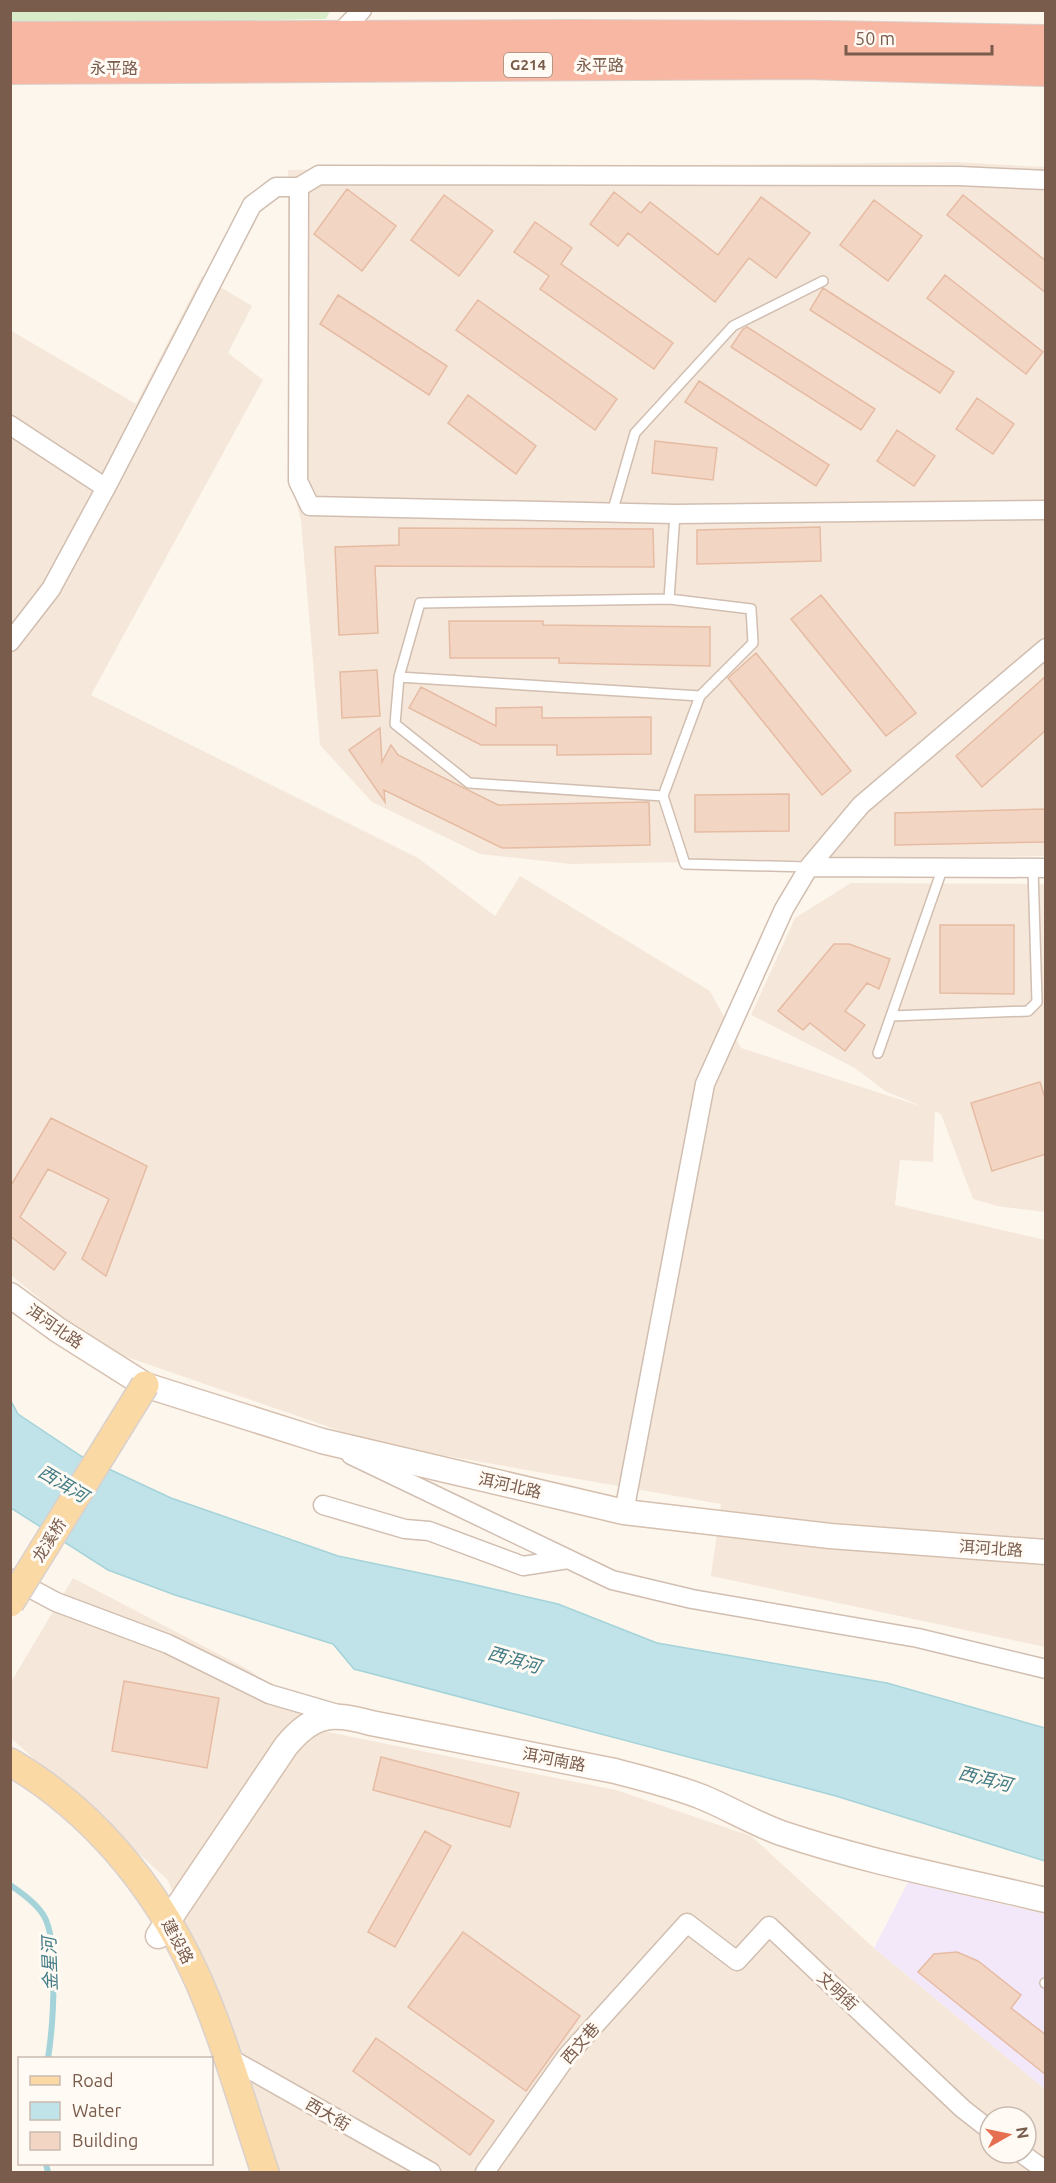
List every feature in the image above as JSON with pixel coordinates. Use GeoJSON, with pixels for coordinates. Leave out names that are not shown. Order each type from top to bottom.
{"type":"FeatureCollection","features":[{"type":"Feature","properties":{"kind":"highway","name":"永平路"},"geometry":{"type":"LineString","coordinates":[[10,39],[339,24],[1046,41]]}},
{"type":"Feature","properties":{"kind":"highway","name":"永平路"},"geometry":{"type":"LineString","coordinates":[[10,68],[806,63],[1046,70]]}},
{"type":"Feature","properties":{"kind":"main road","name":"龙溪桥"},"geometry":{"type":"LineString","coordinates":[[10,1603],[145,1385]]}},
{"type":"Feature","properties":{"kind":"main road","name":"建设路"},"geometry":{"type":"LineString","coordinates":[[10,1762],[58,1795],[106,1838],[137,1875],[163,1929],[203,1991],[216,2059],[249,2172]]}},
{"type":"Feature","properties":{"kind":"main road","name":"建设路"},"geometry":{"type":"LineString","coordinates":[[10,1781],[64,1820],[94,1849],[163,1929]]}},
{"type":"Feature","properties":{"kind":"main road","name":"建设路"},"geometry":{"type":"LineString","coordinates":[[216,2059],[265,2172]]}},
{"type":"Feature","properties":{"kind":"street"},"geometry":{"type":"LineString","coordinates":[[339,24],[362,10]]}},
{"type":"Feature","properties":{"kind":"street"},"geometry":{"type":"LineString","coordinates":[[10,642],[51,589],[106,488],[252,205],[276,187],[299,187],[319,175],[947,176],[1046,180]]}},
{"type":"Feature","properties":{"kind":"street"},"geometry":{"type":"LineString","coordinates":[[299,187],[298,481],[310,506],[675,514],[1046,510]]}},
{"type":"Feature","properties":{"kind":"street"},"geometry":{"type":"LineString","coordinates":[[10,425],[106,488]]}},
{"type":"Feature","properties":{"kind":"street"},"geometry":{"type":"LineString","coordinates":[[624,1512],[705,1084],[784,909],[809,867],[861,805],[1046,648]]}},
{"type":"Feature","properties":{"kind":"street"},"geometry":{"type":"LineString","coordinates":[[809,867],[1039,868]]}},
{"type":"Feature","properties":{"kind":"street","name":"洱河北路"},"geometry":{"type":"LineString","coordinates":[[10,1295],[58,1330],[145,1385],[322,1441],[624,1512],[830,1536],[1046,1552]]}},
{"type":"Feature","properties":{"kind":"street"},"geometry":{"type":"LineString","coordinates":[[322,1441],[612,1580],[692,1599],[918,1638],[1046,1669]]}},
{"type":"Feature","properties":{"kind":"street"},"geometry":{"type":"LineString","coordinates":[[323,1505],[405,1529],[429,1531],[523,1566],[568,1559]]}},
{"type":"Feature","properties":{"kind":"street"},"geometry":{"type":"LineString","coordinates":[[10,1577],[56,1602],[168,1644],[269,1694],[346,1716]]}},
{"type":"Feature","properties":{"kind":"street","name":"洱河南路"},"geometry":{"type":"LineString","coordinates":[[163,1929],[295,1735],[316,1720],[329,1716],[346,1716],[651,1780],[705,1798],[735,1814],[781,1833],[849,1853],[1046,1900]]}},
{"type":"Feature","properties":{"kind":"street","name":"文明街"},"geometry":{"type":"LineString","coordinates":[[687,1923],[737,1961],[769,1926],[978,2121]]}},
{"type":"Feature","properties":{"kind":"street","name":"西文巷"},"geometry":{"type":"LineString","coordinates":[[485,2172],[567,2056],[687,1923]]}},
{"type":"Feature","properties":{"kind":"street","name":"西大街"},"geometry":{"type":"LineString","coordinates":[[216,2059],[431,2172]]}},
{"type":"Feature","properties":{"kind":"lane"},"geometry":{"type":"LineString","coordinates":[[612,513],[635,433],[650,416],[732,326],[823,281]]}},
{"type":"Feature","properties":{"kind":"lane"},"geometry":{"type":"LineString","coordinates":[[669,599],[675,514]]}},
{"type":"Feature","properties":{"kind":"lane"},"geometry":{"type":"LineString","coordinates":[[663,796],[469,783],[395,724],[399,677],[420,603],[669,599],[751,609],[753,643],[700,696],[663,796],[685,864],[809,867]]}},
{"type":"Feature","properties":{"kind":"lane"},"geometry":{"type":"LineString","coordinates":[[399,677],[700,696]]}},
{"type":"Feature","properties":{"kind":"lane"},"geometry":{"type":"LineString","coordinates":[[878,1053],[943,867]]}},
{"type":"Feature","properties":{"kind":"lane"},"geometry":{"type":"LineString","coordinates":[[891,1016],[1028,1011],[1037,1002],[1039,868]]}},
{"type":"Feature","properties":{"kind":"shaded area"},"geometry":{"type":"Polygon","coordinates":[[[954,162],[1045,167],[1045,856],[571,864],[480,854],[372,802],[320,745],[301,521],[288,468],[288,170],[954,162]]]}},
{"type":"Feature","properties":{"kind":"shaded area"},"geometry":{"type":"Polygon","coordinates":[[[202,276],[252,306],[228,353],[263,380],[91,695],[418,858],[495,916],[520,876],[710,991],[741,1048],[923,1107],[885,1091],[855,1068],[751,1015],[795,918],[851,883],[1045,884],[1045,1212],[997,1206],[973,1199],[941,1114],[935,1111],[933,1162],[900,1160],[895,1205],[1045,1240],[1045,1647],[711,1576],[721,1504],[378,1444],[98,1347],[11,1275],[10,330],[136,404],[202,276]]]}},
{"type":"Feature","properties":{"kind":"shaded area"},"geometry":{"type":"Polygon","coordinates":[[[73,1578],[251,1671],[318,1730],[616,1790],[751,1836],[874,1948],[1045,2089],[1045,2172],[276,2172],[219,2010],[168,1880],[11,1738],[11,1682],[73,1578]]]}},
{"type":"Feature","properties":{"kind":"shaded area"},"geometry":{"type":"Polygon","coordinates":[[[908,1882],[1045,1914],[1045,2089],[874,1948],[908,1882]]]}},
{"type":"Feature","properties":{"kind":"green space"},"geometry":{"type":"Polygon","coordinates":[[[10,11],[330,11],[326,19],[11,25],[10,11]]]}},
{"type":"Feature","properties":{"kind":"water","name":"西洱河"},"geometry":{"type":"Polygon","coordinates":[[[10,1399],[18,1414],[81,1456],[171,1498],[338,1556],[558,1604],[657,1643],[887,1683],[1045,1728],[1045,1861],[836,1796],[354,1669],[333,1644],[175,1595],[108,1570],[11,1508],[10,1399]]]}},
{"type":"Feature","properties":{"kind":"building"},"geometry":{"type":"Polygon","coordinates":[[[347,189],[396,226],[362,271],[314,234],[347,189]]]}},
{"type":"Feature","properties":{"kind":"building"},"geometry":{"type":"Polygon","coordinates":[[[614,192],[641,213],[650,202],[718,255],[761,197],[810,233],[776,278],[749,258],[715,302],[628,233],[618,246],[590,224],[614,192]]]}},
{"type":"Feature","properties":{"kind":"building"},"geometry":{"type":"Polygon","coordinates":[[[444,195],[493,231],[459,276],[411,240],[444,195]]]}},
{"type":"Feature","properties":{"kind":"building"},"geometry":{"type":"Polygon","coordinates":[[[963,195],[1046,261],[1046,293],[947,215],[963,195]]]}},
{"type":"Feature","properties":{"kind":"building"},"geometry":{"type":"Polygon","coordinates":[[[874,200],[922,236],[888,281],[840,245],[874,200]]]}},
{"type":"Feature","properties":{"kind":"building"},"geometry":{"type":"Polygon","coordinates":[[[535,222],[572,248],[561,264],[673,343],[654,369],[540,289],[549,276],[514,252],[535,222]]]}},
{"type":"Feature","properties":{"kind":"building"},"geometry":{"type":"Polygon","coordinates":[[[945,275],[1043,352],[1026,374],[927,298],[945,275]]]}},
{"type":"Feature","properties":{"kind":"building"},"geometry":{"type":"Polygon","coordinates":[[[823,288],[954,372],[940,393],[810,310],[823,288]]]}},
{"type":"Feature","properties":{"kind":"building"},"geometry":{"type":"Polygon","coordinates":[[[338,295],[447,366],[429,395],[320,324],[338,295]]]}},
{"type":"Feature","properties":{"kind":"building"},"geometry":{"type":"Polygon","coordinates":[[[478,300],[617,399],[595,430],[456,330],[478,300]]]}},
{"type":"Feature","properties":{"kind":"building"},"geometry":{"type":"Polygon","coordinates":[[[747,327],[875,409],[861,430],[731,347],[743,329],[747,327]]]}},
{"type":"Feature","properties":{"kind":"building"},"geometry":{"type":"Polygon","coordinates":[[[699,381],[829,465],[816,486],[685,402],[699,381]]]}},
{"type":"Feature","properties":{"kind":"building"},"geometry":{"type":"Polygon","coordinates":[[[468,395],[536,446],[516,474],[448,423],[468,395]]]}},
{"type":"Feature","properties":{"kind":"building"},"geometry":{"type":"Polygon","coordinates":[[[977,398],[1014,424],[993,454],[956,429],[977,398]]]}},
{"type":"Feature","properties":{"kind":"building"},"geometry":{"type":"Polygon","coordinates":[[[897,430],[935,456],[914,486],[877,461],[897,430]]]}},
{"type":"Feature","properties":{"kind":"building"},"geometry":{"type":"Polygon","coordinates":[[[655,441],[717,448],[713,480],[652,473],[655,441]]]}},
{"type":"Feature","properties":{"kind":"building"},"geometry":{"type":"Polygon","coordinates":[[[820,527],[821,561],[697,564],[697,530],[820,527]]]}},
{"type":"Feature","properties":{"kind":"building"},"geometry":{"type":"Polygon","coordinates":[[[399,528],[653,529],[654,567],[375,566],[378,633],[339,635],[335,547],[399,545],[399,528]]]}},
{"type":"Feature","properties":{"kind":"building"},"geometry":{"type":"Polygon","coordinates":[[[821,595],[916,713],[886,736],[791,619],[821,595]]]}},
{"type":"Feature","properties":{"kind":"building"},"geometry":{"type":"Polygon","coordinates":[[[449,621],[543,621],[543,625],[710,627],[710,666],[559,663],[559,658],[450,658],[449,621]]]}},
{"type":"Feature","properties":{"kind":"building"},"geometry":{"type":"Polygon","coordinates":[[[756,653],[851,771],[822,795],[728,678],[756,653]]]}},
{"type":"Feature","properties":{"kind":"building"},"geometry":{"type":"Polygon","coordinates":[[[377,670],[380,716],[342,718],[340,672],[377,670]]]}},
{"type":"Feature","properties":{"kind":"building"},"geometry":{"type":"Polygon","coordinates":[[[1046,676],[1046,730],[982,787],[956,756],[1046,676]]]}},
{"type":"Feature","properties":{"kind":"building"},"geometry":{"type":"Polygon","coordinates":[[[421,687],[496,726],[496,708],[542,707],[542,718],[651,717],[651,754],[557,755],[557,745],[481,745],[409,708],[421,687]]]}},
{"type":"Feature","properties":{"kind":"building"},"geometry":{"type":"Polygon","coordinates":[[[380,728],[382,762],[391,745],[398,755],[498,805],[649,802],[650,845],[502,848],[384,790],[385,802],[349,750],[380,728]]]}},
{"type":"Feature","properties":{"kind":"building"},"geometry":{"type":"Polygon","coordinates":[[[789,794],[789,831],[695,832],[695,795],[789,794]]]}},
{"type":"Feature","properties":{"kind":"building"},"geometry":{"type":"Polygon","coordinates":[[[1046,809],[1046,842],[895,845],[895,813],[1046,809]]]}},
{"type":"Feature","properties":{"kind":"building"},"geometry":{"type":"Polygon","coordinates":[[[940,925],[1014,925],[1014,994],[940,993],[940,925]]]}},
{"type":"Feature","properties":{"kind":"building"},"geometry":{"type":"Polygon","coordinates":[[[834,944],[849,944],[890,959],[879,989],[867,983],[845,1011],[865,1025],[845,1051],[810,1023],[803,1030],[778,1011],[834,944]]]}},
{"type":"Feature","properties":{"kind":"building"},"geometry":{"type":"Polygon","coordinates":[[[1040,1082],[1046,1101],[1046,1154],[992,1171],[971,1103],[1040,1082]]]}},
{"type":"Feature","properties":{"kind":"building"},"geometry":{"type":"Polygon","coordinates":[[[51,1118],[147,1166],[106,1276],[82,1259],[109,1199],[48,1169],[20,1217],[66,1253],[54,1270],[10,1236],[10,1187],[51,1118]]]}},
{"type":"Feature","properties":{"kind":"building"},"geometry":{"type":"Polygon","coordinates":[[[124,1681],[219,1698],[207,1768],[112,1751],[124,1681]]]}},
{"type":"Feature","properties":{"kind":"building"},"geometry":{"type":"Polygon","coordinates":[[[381,1757],[519,1793],[510,1827],[373,1790],[381,1757]]]}},
{"type":"Feature","properties":{"kind":"building"},"geometry":{"type":"Polygon","coordinates":[[[425,1831],[451,1846],[395,1947],[368,1932],[425,1831]]]}},
{"type":"Feature","properties":{"kind":"building"},"geometry":{"type":"Polygon","coordinates":[[[463,1932],[580,2016],[526,2091],[408,2007],[463,1932]]]}},
{"type":"Feature","properties":{"kind":"building"},"geometry":{"type":"Polygon","coordinates":[[[957,1952],[978,1961],[1021,1995],[1011,2008],[1046,2035],[1046,2075],[918,1972],[934,1954],[957,1952]]]}},
{"type":"Feature","properties":{"kind":"building"},"geometry":{"type":"Polygon","coordinates":[[[376,2038],[494,2121],[470,2155],[353,2071],[376,2038]]]}},
{"type":"Feature","properties":{"kind":"waterway","name":"金星河"},"geometry":{"type":"LineString","coordinates":[[10,1885],[37,1907],[49,1928],[54,1985],[48,2057]]}},
{"type":"Feature","properties":{"kind":"waterway","name":"金星河"},"geometry":{"type":"LineString","coordinates":[[46,2165],[48,2172]]}}]}
